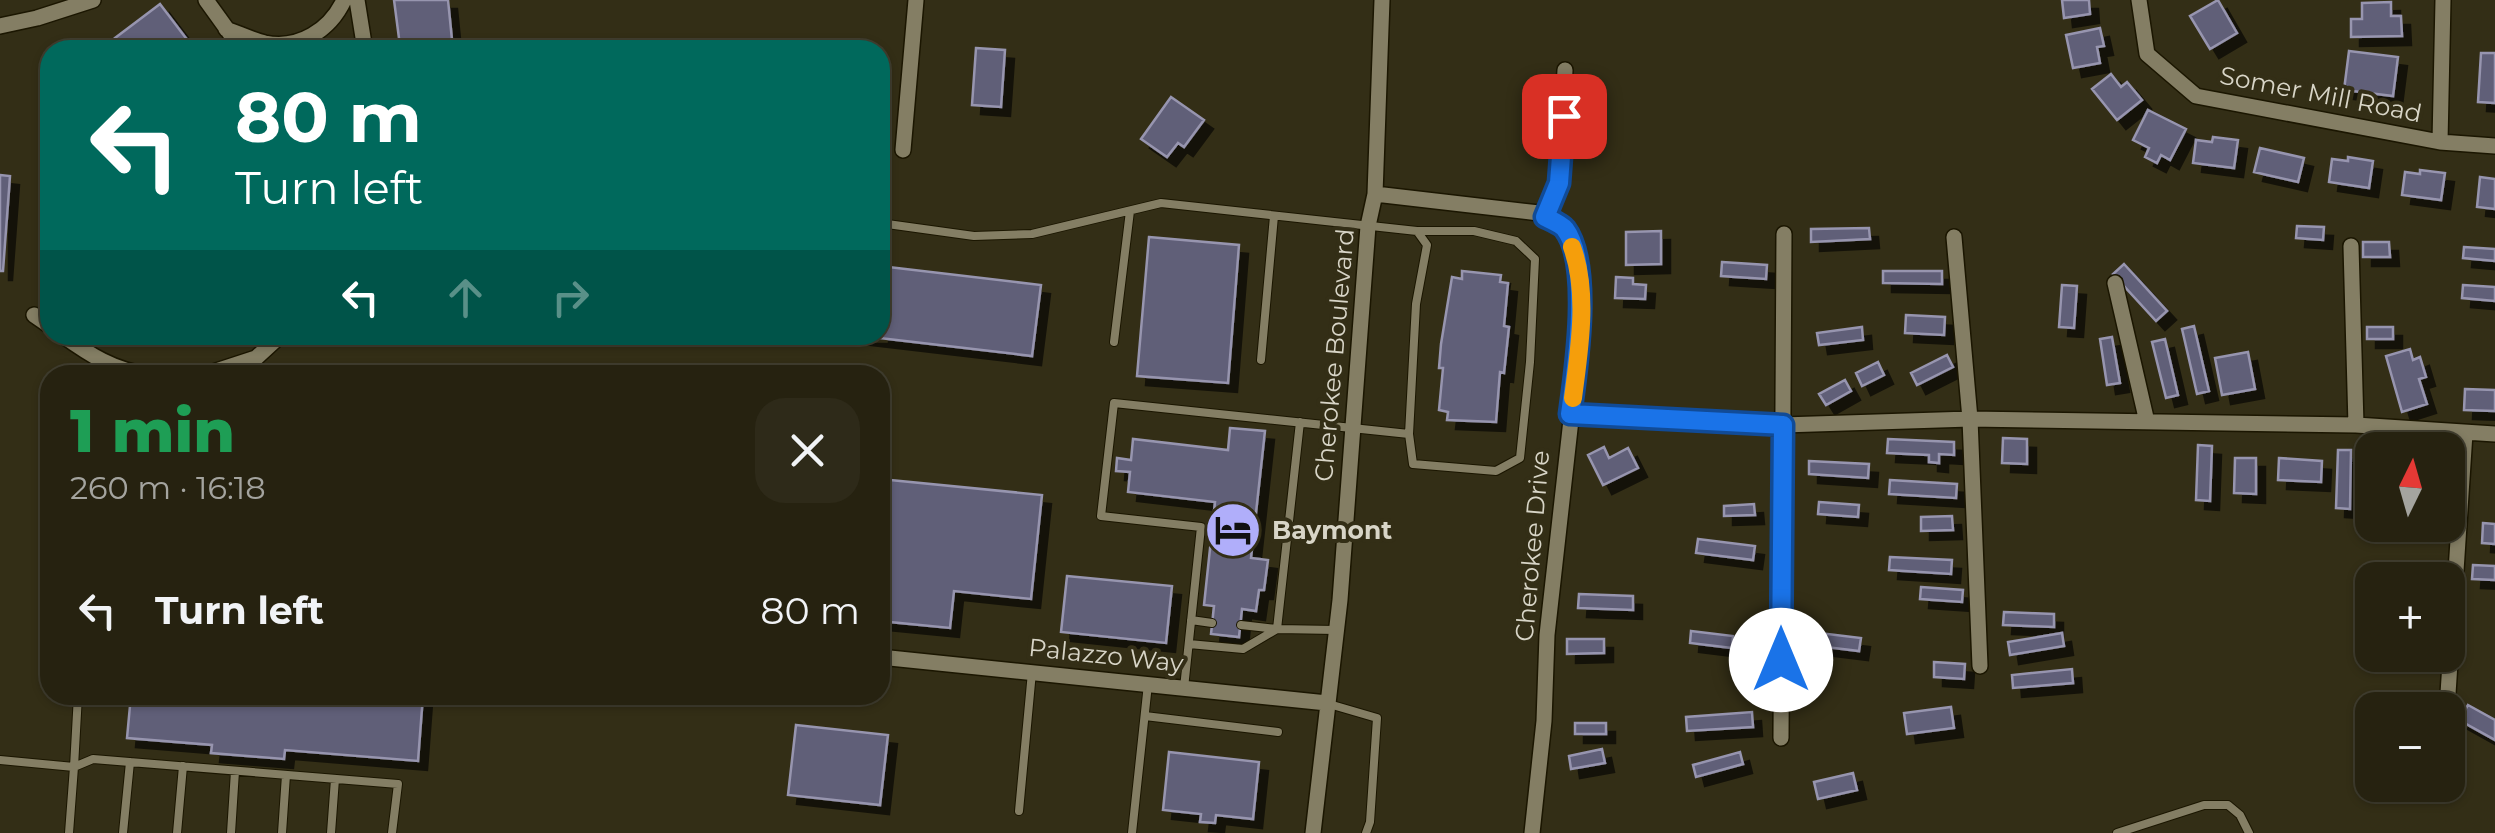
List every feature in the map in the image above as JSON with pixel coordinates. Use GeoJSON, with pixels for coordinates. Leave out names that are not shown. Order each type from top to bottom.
{"type":"FeatureCollection","features":[{"type":"Feature","properties":{"kind":"street"},"geometry":{"type":"LineString","coordinates":[[0,26],[92,0]]}},
{"type":"Feature","properties":{"kind":"street"},"geometry":{"type":"LineString","coordinates":[[206,0],[234,40]]}},
{"type":"Feature","properties":{"kind":"street"},"geometry":{"type":"LineString","coordinates":[[297,40],[312,38],[337,16],[344,0]]}},
{"type":"Feature","properties":{"kind":"street"},"geometry":{"type":"LineString","coordinates":[[357,0],[363,40]]}},
{"type":"Feature","properties":{"kind":"street"},"geometry":{"type":"LineString","coordinates":[[903,150],[916,0]]}},
{"type":"Feature","properties":{"kind":"street","name":"Cherokee Boulevard"},"geometry":{"type":"LineString","coordinates":[[1314,833],[1336,630],[1368,226],[1375,194],[1382,0]]}},
{"type":"Feature","properties":{"kind":"street","name":"Somer Mill Road"},"geometry":{"type":"LineString","coordinates":[[2139,0],[2147,54],[2196,96],[2440,142],[2495,146]]}},
{"type":"Feature","properties":{"kind":"street"},"geometry":{"type":"LineString","coordinates":[[2440,142],[2442,0]]}},
{"type":"Feature","properties":{"kind":"street"},"geometry":{"type":"LineString","coordinates":[[226,29],[256,40]]}},
{"type":"Feature","properties":{"kind":"street"},"geometry":{"type":"LineString","coordinates":[[1375,194],[1540,213],[1545,217],[1559,183],[1566,70]]}},
{"type":"Feature","properties":{"kind":"street","name":"Cherokee Drive"},"geometry":{"type":"LineString","coordinates":[[1532,833],[1580,300],[1577,262],[1564,228],[1545,217]]}},
{"type":"Feature","properties":{"kind":"street"},"geometry":{"type":"LineString","coordinates":[[1781,738],[1784,234]]}},
{"type":"Feature","properties":{"kind":"street"},"geometry":{"type":"LineString","coordinates":[[1954,238],[1970,419],[1980,666]]}},
{"type":"Feature","properties":{"kind":"street"},"geometry":{"type":"LineString","coordinates":[[2351,246],[2356,425]]}},
{"type":"Feature","properties":{"kind":"street"},"geometry":{"type":"LineString","coordinates":[[2115,282],[2147,422]]}},
{"type":"Feature","properties":{"kind":"street"},"geometry":{"type":"LineString","coordinates":[[34,315],[40,319]]}},
{"type":"Feature","properties":{"kind":"street"},"geometry":{"type":"LineString","coordinates":[[76,345],[109,365]]}},
{"type":"Feature","properties":{"kind":"street"},"geometry":{"type":"LineString","coordinates":[[235,365],[256,358],[270,345]]}},
{"type":"Feature","properties":{"kind":"street"},"geometry":{"type":"LineString","coordinates":[[1570,414],[1783,425],[1970,419],[2356,425],[2451,432]]}},
{"type":"Feature","properties":{"kind":"street"},"geometry":{"type":"LineString","coordinates":[[2465,433],[2495,434]]}},
{"type":"Feature","properties":{"kind":"street"},"geometry":{"type":"LineString","coordinates":[[2447,692],[2457,542]]}},
{"type":"Feature","properties":{"kind":"street","name":"Palazzo Way"},"geometry":{"type":"LineString","coordinates":[[890,658],[1326,704]]}},
{"type":"Feature","properties":{"kind":"lane"},"geometry":{"type":"LineString","coordinates":[[890,224],[974,236],[1032,234],[1161,203],[1417,231],[1448,229],[1516,241],[1534,259],[1530,362],[1520,458],[1496,470],[1412,464],[1409,434],[1416,304],[1427,244],[1417,231]]}},
{"type":"Feature","properties":{"kind":"lane"},"geometry":{"type":"LineString","coordinates":[[1114,342],[1130,211]]}},
{"type":"Feature","properties":{"kind":"lane"},"geometry":{"type":"LineString","coordinates":[[1261,360],[1274,216]]}},
{"type":"Feature","properties":{"kind":"lane"},"geometry":{"type":"LineString","coordinates":[[1184,688],[1202,527],[1100,516],[1114,403],[1409,434]]}},
{"type":"Feature","properties":{"kind":"lane"},"geometry":{"type":"LineString","coordinates":[[1277,629],[1300,422]]}},
{"type":"Feature","properties":{"kind":"lane"},"geometry":{"type":"LineString","coordinates":[[1191,620],[1212,622]]}},
{"type":"Feature","properties":{"kind":"lane"},"geometry":{"type":"LineString","coordinates":[[1241,625],[1336,630]]}},
{"type":"Feature","properties":{"kind":"lane"},"geometry":{"type":"LineString","coordinates":[[1188,644],[1243,649],[1277,629]]}},
{"type":"Feature","properties":{"kind":"lane"},"geometry":{"type":"LineString","coordinates":[[1018,811],[1032,672]]}},
{"type":"Feature","properties":{"kind":"lane"},"geometry":{"type":"LineString","coordinates":[[1132,833],[1148,684]]}},
{"type":"Feature","properties":{"kind":"lane"},"geometry":{"type":"LineString","coordinates":[[1326,704],[1377,718],[1366,833]]}},
{"type":"Feature","properties":{"kind":"lane"},"geometry":{"type":"LineString","coordinates":[[70,833],[77,705]]}},
{"type":"Feature","properties":{"kind":"lane"},"geometry":{"type":"LineString","coordinates":[[1145,716],[1278,732]]}},
{"type":"Feature","properties":{"kind":"lane"},"geometry":{"type":"LineString","coordinates":[[0,760],[74,766],[93,759],[398,784],[392,833]]}},
{"type":"Feature","properties":{"kind":"lane"},"geometry":{"type":"LineString","coordinates":[[123,833],[130,762]]}},
{"type":"Feature","properties":{"kind":"lane"},"geometry":{"type":"LineString","coordinates":[[177,833],[184,766]]}},
{"type":"Feature","properties":{"kind":"lane"},"geometry":{"type":"LineString","coordinates":[[231,833],[236,770]]}},
{"type":"Feature","properties":{"kind":"lane"},"geometry":{"type":"LineString","coordinates":[[282,833],[286,775]]}},
{"type":"Feature","properties":{"kind":"lane"},"geometry":{"type":"LineString","coordinates":[[331,833],[335,779]]}},
{"type":"Feature","properties":{"kind":"lane"},"geometry":{"type":"LineString","coordinates":[[2117,833],[2204,805],[2228,805],[2240,815],[2249,833]]}},
{"type":"Feature","properties":{"kind":"building"},"geometry":{"type":"Polygon","coordinates":[[[394,0],[448,0],[452,40],[399,40],[394,0]]]}},
{"type":"Feature","properties":{"kind":"building"},"geometry":{"type":"Polygon","coordinates":[[[2062,0],[2089,0],[2090,14],[2064,18],[2062,0]]]}},
{"type":"Feature","properties":{"kind":"building"},"geometry":{"type":"Polygon","coordinates":[[[2218,0],[2237,33],[2210,49],[2190,16],[2218,0]]]}},
{"type":"Feature","properties":{"kind":"building"},"geometry":{"type":"Polygon","coordinates":[[[2391,2],[2391,16],[2401,16],[2402,36],[2351,37],[2351,19],[2362,19],[2362,3],[2391,2]]]}},
{"type":"Feature","properties":{"kind":"building"},"geometry":{"type":"Polygon","coordinates":[[[160,4],[187,40],[117,40],[160,4]]]}},
{"type":"Feature","properties":{"kind":"building"},"geometry":{"type":"Polygon","coordinates":[[[2100,28],[2104,46],[2097,47],[2100,63],[2073,68],[2066,35],[2100,28]]]}},
{"type":"Feature","properties":{"kind":"building"},"geometry":{"type":"Polygon","coordinates":[[[976,48],[1005,50],[1001,107],[972,105],[976,48]]]}},
{"type":"Feature","properties":{"kind":"building"},"geometry":{"type":"Polygon","coordinates":[[[2349,51],[2398,57],[2393,96],[2344,90],[2349,51]]]}},
{"type":"Feature","properties":{"kind":"building"},"geometry":{"type":"Polygon","coordinates":[[[2481,53],[2495,53],[2495,103],[2478,102],[2481,53]]]}},
{"type":"Feature","properties":{"kind":"building"},"geometry":{"type":"Polygon","coordinates":[[[2111,74],[2121,87],[2127,82],[2142,100],[2117,120],[2092,89],[2111,74]]]}},
{"type":"Feature","properties":{"kind":"building"},"geometry":{"type":"Polygon","coordinates":[[[1171,97],[1204,120],[1184,147],[1178,143],[1167,157],[1141,139],[1171,97]]]}},
{"type":"Feature","properties":{"kind":"building"},"geometry":{"type":"Polygon","coordinates":[[[2148,110],[2186,129],[2170,160],[2161,155],[2157,163],[2145,157],[2149,148],[2133,140],[2148,110]]]}},
{"type":"Feature","properties":{"kind":"building"},"geometry":{"type":"Polygon","coordinates":[[[2213,137],[2238,140],[2234,168],[2193,163],[2196,140],[2212,142],[2213,137]]]}},
{"type":"Feature","properties":{"kind":"building"},"geometry":{"type":"Polygon","coordinates":[[[2260,148],[2304,158],[2298,182],[2254,172],[2260,148]]]}},
{"type":"Feature","properties":{"kind":"building"},"geometry":{"type":"Polygon","coordinates":[[[2348,157],[2373,161],[2369,188],[2329,182],[2332,159],[2348,161],[2348,157]]]}},
{"type":"Feature","properties":{"kind":"building"},"geometry":{"type":"Polygon","coordinates":[[[2420,170],[2445,173],[2441,200],[2402,195],[2405,172],[2420,174],[2420,170]]]}},
{"type":"Feature","properties":{"kind":"building"},"geometry":{"type":"Polygon","coordinates":[[[0,175],[10,176],[3,271],[0,271],[0,175]]]}},
{"type":"Feature","properties":{"kind":"building"},"geometry":{"type":"Polygon","coordinates":[[[2480,177],[2495,179],[2495,209],[2477,207],[2480,177]]]}},
{"type":"Feature","properties":{"kind":"building"},"geometry":{"type":"Polygon","coordinates":[[[2297,226],[2324,227],[2323,240],[2296,238],[2297,226]]]}},
{"type":"Feature","properties":{"kind":"building"},"geometry":{"type":"Polygon","coordinates":[[[1869,228],[1870,239],[1811,242],[1811,229],[1869,228]]]}},
{"type":"Feature","properties":{"kind":"building"},"geometry":{"type":"Polygon","coordinates":[[[1661,231],[1661,264],[1626,265],[1626,232],[1661,231]]]}},
{"type":"Feature","properties":{"kind":"building"},"geometry":{"type":"Polygon","coordinates":[[[1149,237],[1239,245],[1228,383],[1137,376],[1149,237]]]}},
{"type":"Feature","properties":{"kind":"building"},"geometry":{"type":"Polygon","coordinates":[[[2363,242],[2389,242],[2390,257],[2363,257],[2363,242]]]}},
{"type":"Feature","properties":{"kind":"building"},"geometry":{"type":"Polygon","coordinates":[[[2464,247],[2495,249],[2495,261],[2463,258],[2464,247]]]}},
{"type":"Feature","properties":{"kind":"building"},"geometry":{"type":"Polygon","coordinates":[[[1722,262],[1767,265],[1766,279],[1721,276],[1722,262]]]}},
{"type":"Feature","properties":{"kind":"building"},"geometry":{"type":"Polygon","coordinates":[[[2124,264],[2167,311],[2156,321],[2113,274],[2124,264]]]}},
{"type":"Feature","properties":{"kind":"building"},"geometry":{"type":"Polygon","coordinates":[[[890,267],[1041,285],[1032,356],[890,339],[890,267]]]}},
{"type":"Feature","properties":{"kind":"building"},"geometry":{"type":"Polygon","coordinates":[[[1462,271],[1501,275],[1500,282],[1508,283],[1504,326],[1509,327],[1496,422],[1447,420],[1448,412],[1439,410],[1441,344],[1452,277],[1462,279],[1462,271]]]}},
{"type":"Feature","properties":{"kind":"building"},"geometry":{"type":"Polygon","coordinates":[[[1883,271],[1942,271],[1942,284],[1883,283],[1883,271]]]}},
{"type":"Feature","properties":{"kind":"building"},"geometry":{"type":"Polygon","coordinates":[[[1616,277],[1633,278],[1633,284],[1646,285],[1645,299],[1615,298],[1616,277]]]}},
{"type":"Feature","properties":{"kind":"building"},"geometry":{"type":"Polygon","coordinates":[[[2062,285],[2077,286],[2074,328],[2059,327],[2062,285]]]}},
{"type":"Feature","properties":{"kind":"building"},"geometry":{"type":"Polygon","coordinates":[[[2463,285],[2495,287],[2495,301],[2462,298],[2463,285]]]}},
{"type":"Feature","properties":{"kind":"building"},"geometry":{"type":"Polygon","coordinates":[[[1906,315],[1945,317],[1944,335],[1905,333],[1906,315]]]}},
{"type":"Feature","properties":{"kind":"building"},"geometry":{"type":"Polygon","coordinates":[[[2194,326],[2209,391],[2197,394],[2182,329],[2194,326]]]}},
{"type":"Feature","properties":{"kind":"building"},"geometry":{"type":"Polygon","coordinates":[[[1862,327],[1863,340],[1819,345],[1817,333],[1862,327]]]}},
{"type":"Feature","properties":{"kind":"building"},"geometry":{"type":"Polygon","coordinates":[[[2367,327],[2393,327],[2393,339],[2367,339],[2367,327]]]}},
{"type":"Feature","properties":{"kind":"building"},"geometry":{"type":"Polygon","coordinates":[[[2112,337],[2120,383],[2107,385],[2100,339],[2112,337]]]}},
{"type":"Feature","properties":{"kind":"building"},"geometry":{"type":"Polygon","coordinates":[[[2165,339],[2178,395],[2166,398],[2152,342],[2165,339]]]}},
{"type":"Feature","properties":{"kind":"building"},"geometry":{"type":"Polygon","coordinates":[[[2410,349],[2413,360],[2420,357],[2426,377],[2419,379],[2427,404],[2402,412],[2386,356],[2410,349]]]}},
{"type":"Feature","properties":{"kind":"building"},"geometry":{"type":"Polygon","coordinates":[[[2248,352],[2255,389],[2222,395],[2215,358],[2248,352]]]}},
{"type":"Feature","properties":{"kind":"building"},"geometry":{"type":"Polygon","coordinates":[[[1947,355],[1953,367],[1917,385],[1911,373],[1947,355]]]}},
{"type":"Feature","properties":{"kind":"building"},"geometry":{"type":"Polygon","coordinates":[[[1878,362],[1884,375],[1862,386],[1856,373],[1878,362]]]}},
{"type":"Feature","properties":{"kind":"building"},"geometry":{"type":"Polygon","coordinates":[[[1845,380],[1851,391],[1826,405],[1819,394],[1845,380]]]}},
{"type":"Feature","properties":{"kind":"building"},"geometry":{"type":"Polygon","coordinates":[[[2465,389],[2495,390],[2495,411],[2464,410],[2465,389]]]}},
{"type":"Feature","properties":{"kind":"building","name":"Baymont"},"geometry":{"type":"Polygon","coordinates":[[[1230,428],[1265,431],[1251,558],[1268,560],[1256,611],[1242,609],[1239,637],[1211,634],[1214,606],[1204,605],[1215,502],[1128,492],[1130,472],[1116,471],[1117,458],[1131,460],[1133,439],[1228,450],[1230,428]]]}},
{"type":"Feature","properties":{"kind":"building"},"geometry":{"type":"Polygon","coordinates":[[[2003,438],[2027,439],[2027,464],[2002,463],[2003,438]]]}},
{"type":"Feature","properties":{"kind":"building"},"geometry":{"type":"Polygon","coordinates":[[[1888,439],[1954,442],[1954,455],[1939,454],[1939,463],[1929,462],[1929,455],[1887,453],[1888,439]]]}},
{"type":"Feature","properties":{"kind":"building"},"geometry":{"type":"Polygon","coordinates":[[[2198,445],[2212,446],[2210,501],[2196,500],[2198,445]]]}},
{"type":"Feature","properties":{"kind":"building"},"geometry":{"type":"Polygon","coordinates":[[[1604,447],[1609,458],[1628,448],[1638,468],[1603,485],[1588,455],[1604,447]]]}},
{"type":"Feature","properties":{"kind":"building"},"geometry":{"type":"Polygon","coordinates":[[[2338,450],[2351,450],[2350,509],[2336,508],[2338,450]]]}},
{"type":"Feature","properties":{"kind":"building"},"geometry":{"type":"Polygon","coordinates":[[[2235,458],[2256,458],[2256,494],[2234,493],[2235,458]]]}},
{"type":"Feature","properties":{"kind":"building"},"geometry":{"type":"Polygon","coordinates":[[[2279,458],[2322,461],[2321,482],[2278,480],[2279,458]]]}},
{"type":"Feature","properties":{"kind":"building"},"geometry":{"type":"Polygon","coordinates":[[[1809,461],[1869,464],[1868,478],[1809,474],[1809,461]]]}},
{"type":"Feature","properties":{"kind":"building"},"geometry":{"type":"Polygon","coordinates":[[[890,480],[1042,495],[1031,599],[954,591],[950,628],[890,622],[890,480]]]}},
{"type":"Feature","properties":{"kind":"building"},"geometry":{"type":"Polygon","coordinates":[[[1890,480],[1957,484],[1956,498],[1889,494],[1890,480]]]}},
{"type":"Feature","properties":{"kind":"building"},"geometry":{"type":"Polygon","coordinates":[[[1819,502],[1859,505],[1858,517],[1818,514],[1819,502]]]}},
{"type":"Feature","properties":{"kind":"building"},"geometry":{"type":"Polygon","coordinates":[[[1754,504],[1755,515],[1724,516],[1724,506],[1754,504]]]}},
{"type":"Feature","properties":{"kind":"building"},"geometry":{"type":"Polygon","coordinates":[[[1952,516],[1953,530],[1921,531],[1921,517],[1952,516]]]}},
{"type":"Feature","properties":{"kind":"building"},"geometry":{"type":"Polygon","coordinates":[[[2483,523],[2495,524],[2495,544],[2482,543],[2483,523]]]}},
{"type":"Feature","properties":{"kind":"building"},"geometry":{"type":"Polygon","coordinates":[[[1698,539],[1755,546],[1753,560],[1696,553],[1698,539]]]}},
{"type":"Feature","properties":{"kind":"building"},"geometry":{"type":"Polygon","coordinates":[[[1890,557],[1952,560],[1951,574],[1889,570],[1890,557]]]}},
{"type":"Feature","properties":{"kind":"building"},"geometry":{"type":"Polygon","coordinates":[[[2473,565],[2495,566],[2495,580],[2472,579],[2473,565]]]}},
{"type":"Feature","properties":{"kind":"building"},"geometry":{"type":"Polygon","coordinates":[[[1067,576],[1172,586],[1166,643],[1061,632],[1067,576]]]}},
{"type":"Feature","properties":{"kind":"building"},"geometry":{"type":"Polygon","coordinates":[[[1921,587],[1963,590],[1962,602],[1920,599],[1921,587]]]}},
{"type":"Feature","properties":{"kind":"building"},"geometry":{"type":"Polygon","coordinates":[[[1579,594],[1633,596],[1633,610],[1578,608],[1579,594]]]}},
{"type":"Feature","properties":{"kind":"building"},"geometry":{"type":"Polygon","coordinates":[[[2004,612],[2054,614],[2054,627],[2003,625],[2004,612]]]}},
{"type":"Feature","properties":{"kind":"building"},"geometry":{"type":"Polygon","coordinates":[[[1691,631],[1733,636],[1732,648],[1690,643],[1691,631]]]}},
{"type":"Feature","properties":{"kind":"building"},"geometry":{"type":"Polygon","coordinates":[[[1811,632],[1861,638],[1859,651],[1809,645],[1811,632]]]}},
{"type":"Feature","properties":{"kind":"building"},"geometry":{"type":"Polygon","coordinates":[[[2062,633],[2064,646],[2010,655],[2008,642],[2062,633]]]}},
{"type":"Feature","properties":{"kind":"building"},"geometry":{"type":"Polygon","coordinates":[[[1567,639],[1604,639],[1604,653],[1567,654],[1567,639]]]}},
{"type":"Feature","properties":{"kind":"building"},"geometry":{"type":"Polygon","coordinates":[[[1934,662],[1965,664],[1964,679],[1934,677],[1934,662]]]}},
{"type":"Feature","properties":{"kind":"building"},"geometry":{"type":"Polygon","coordinates":[[[2072,669],[2073,683],[2013,688],[2012,675],[2072,669]]]}},
{"type":"Feature","properties":{"kind":"building"},"geometry":{"type":"Polygon","coordinates":[[[130,705],[422,705],[418,761],[285,750],[284,759],[211,753],[212,745],[127,738],[130,705]]]}},
{"type":"Feature","properties":{"kind":"building"},"geometry":{"type":"Polygon","coordinates":[[[2468,705],[2495,720],[2495,740],[2465,723],[2468,705]]]}},
{"type":"Feature","properties":{"kind":"building"},"geometry":{"type":"Polygon","coordinates":[[[1951,707],[1954,728],[1907,734],[1904,713],[1951,707]]]}},
{"type":"Feature","properties":{"kind":"building"},"geometry":{"type":"Polygon","coordinates":[[[1752,712],[1753,727],[1687,731],[1686,717],[1752,712]]]}},
{"type":"Feature","properties":{"kind":"building"},"geometry":{"type":"Polygon","coordinates":[[[1575,723],[1606,723],[1606,734],[1575,734],[1575,723]]]}},
{"type":"Feature","properties":{"kind":"building"},"geometry":{"type":"Polygon","coordinates":[[[796,725],[888,735],[880,805],[788,795],[796,725]]]}},
{"type":"Feature","properties":{"kind":"building"},"geometry":{"type":"Polygon","coordinates":[[[1602,749],[1605,763],[1571,769],[1569,756],[1602,749]]]}},
{"type":"Feature","properties":{"kind":"building"},"geometry":{"type":"Polygon","coordinates":[[[1169,752],[1259,762],[1253,819],[1216,815],[1215,823],[1200,822],[1201,814],[1163,810],[1169,752]]]}},
{"type":"Feature","properties":{"kind":"building"},"geometry":{"type":"Polygon","coordinates":[[[1740,752],[1743,764],[1696,777],[1693,765],[1740,752]]]}},
{"type":"Feature","properties":{"kind":"building"},"geometry":{"type":"Polygon","coordinates":[[[1853,773],[1857,790],[1818,799],[1814,782],[1853,773]]]}},
{"type":"Feature","properties":{"kind":"slow traffic"},"geometry":{"type":"LineString","coordinates":[[1572,247],[1580,300],[1573,398]]}},
{"type":"Feature","properties":{"kind":"place","name":"Baymont"},"geometry":{"type":"Point","coordinates":[1233,530]}},
{"type":"Feature","properties":{"kind":"route"},"geometry":{"type":"LineString","coordinates":[[1564,116],[1559,183],[1545,217],[1564,228],[1577,262],[1577,366],[1570,414],[1783,425],[1781,660]]}}]}
